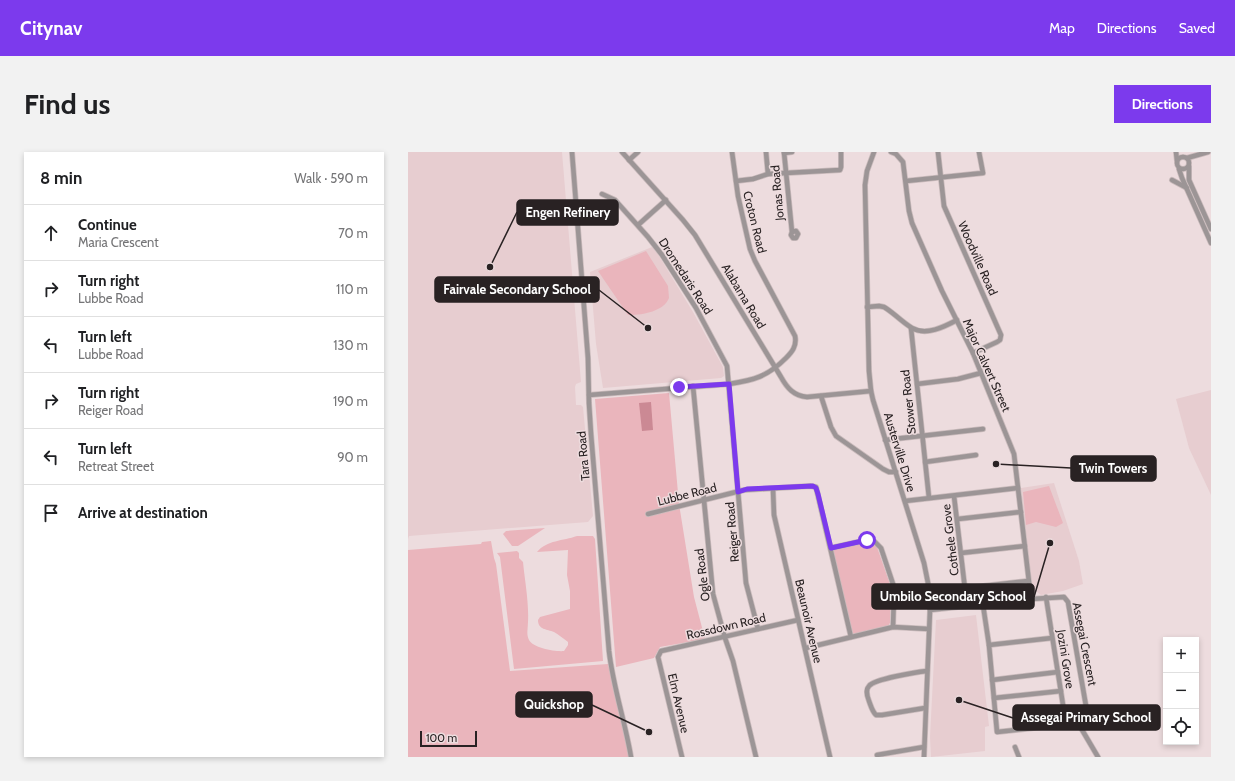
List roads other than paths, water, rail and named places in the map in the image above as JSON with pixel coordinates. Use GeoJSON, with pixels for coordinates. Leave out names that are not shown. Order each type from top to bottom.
{"type":"FeatureCollection","features":[{"type":"Feature","properties":{"kind":"street","name":"Tara Road"},"geometry":{"type":"LineString","coordinates":[[572,152],[610,664],[631,757]]}},
{"type":"Feature","properties":{"kind":"street","name":"Alabama Road"},"geometry":{"type":"LineString","coordinates":[[622,152],[666,200],[695,235],[786,385],[795,394],[803,397],[871,391]]}},
{"type":"Feature","properties":{"kind":"street"},"geometry":{"type":"LineString","coordinates":[[629,160],[638,152]]}},
{"type":"Feature","properties":{"kind":"street","name":"Croton Road"},"geometry":{"type":"LineString","coordinates":[[732,152],[740,209],[752,255],[795,336],[795,346],[793,350],[776,369]]}},
{"type":"Feature","properties":{"kind":"street"},"geometry":{"type":"LineString","coordinates":[[766,152],[768,174]]}},
{"type":"Feature","properties":{"kind":"street"},"geometry":{"type":"LineString","coordinates":[[784,152],[792,152]]}},
{"type":"Feature","properties":{"kind":"street","name":"Jonas Road"},"geometry":{"type":"LineString","coordinates":[[784,152],[792,232]]}},
{"type":"Feature","properties":{"kind":"street"},"geometry":{"type":"LineString","coordinates":[[736,181],[753,179],[768,174],[840,170],[841,152]]}},
{"type":"Feature","properties":{"kind":"street","name":"Austerville Drive"},"geometry":{"type":"LineString","coordinates":[[874,152],[867,170],[865,185],[868,352],[871,391],[926,570],[929,589],[930,610],[924,757]]}},
{"type":"Feature","properties":{"kind":"street","name":"Major Calvert Street"},"geometry":{"type":"LineString","coordinates":[[891,152],[896,154],[903,162],[909,211],[912,223],[973,354],[1014,454],[1031,599]]}},
{"type":"Feature","properties":{"kind":"street","name":"Woodville Road"},"geometry":{"type":"LineString","coordinates":[[938,152],[944,206],[1001,335],[1000,340],[973,354]]}},
{"type":"Feature","properties":{"kind":"street"},"geometry":{"type":"LineString","coordinates":[[906,181],[982,173],[979,152]]}},
{"type":"Feature","properties":{"kind":"street"},"geometry":{"type":"LineString","coordinates":[[1176,152],[1177,165],[1211,243]]}},
{"type":"Feature","properties":{"kind":"street"},"geometry":{"type":"LineString","coordinates":[[1181,152],[1189,165],[1189,180],[1211,229]]}},
{"type":"Feature","properties":{"kind":"street"},"geometry":{"type":"LineString","coordinates":[[1177,161],[1181,157],[1186,158],[1199,156],[1208,152]]}},
{"type":"Feature","properties":{"kind":"street"},"geometry":{"type":"LineString","coordinates":[[1179,168],[1184,170],[1199,156]]}},
{"type":"Feature","properties":{"kind":"street"},"geometry":{"type":"LineString","coordinates":[[1172,180],[1187,188]]}},
{"type":"Feature","properties":{"kind":"street","name":"Dromedaris Road"},"geometry":{"type":"LineString","coordinates":[[602,194],[613,199],[638,225],[666,260],[696,308],[725,361],[728,370],[729,384]]}},
{"type":"Feature","properties":{"kind":"street"},"geometry":{"type":"LineString","coordinates":[[638,225],[666,200]]}},
{"type":"Feature","properties":{"kind":"street"},"geometry":{"type":"LineString","coordinates":[[867,307],[884,307],[911,328],[919,330],[934,330],[957,320]]}},
{"type":"Feature","properties":{"kind":"street","name":"Stower Road"},"geometry":{"type":"LineString","coordinates":[[911,328],[929,498]]}},
{"type":"Feature","properties":{"kind":"street"},"geometry":{"type":"LineString","coordinates":[[589,395],[729,384],[756,379],[776,369]]}},
{"type":"Feature","properties":{"kind":"street"},"geometry":{"type":"LineString","coordinates":[[917,384],[958,379],[980,373]]}},
{"type":"Feature","properties":{"kind":"street","name":"Reiger Road"},"geometry":{"type":"LineString","coordinates":[[729,384],[746,583],[758,629]]}},
{"type":"Feature","properties":{"kind":"street","name":"Ogle Road"},"geometry":{"type":"LineString","coordinates":[[694,386],[712,586],[725,638],[733,661],[756,757]]}},
{"type":"Feature","properties":{"kind":"street"},"geometry":{"type":"LineString","coordinates":[[821,396],[831,427],[836,436],[883,469],[889,472],[896,472]]}},
{"type":"Feature","properties":{"kind":"street"},"geometry":{"type":"LineString","coordinates":[[886,440],[983,429]]}},
{"type":"Feature","properties":{"kind":"street"},"geometry":{"type":"LineString","coordinates":[[925,462],[976,455]]}},
{"type":"Feature","properties":{"kind":"street","name":"Lubbe Road"},"geometry":{"type":"LineString","coordinates":[[648,514],[747,489],[773,489],[810,486],[816,488],[851,637]]}},
{"type":"Feature","properties":{"kind":"street"},"geometry":{"type":"LineString","coordinates":[[905,502],[1018,488]]}},
{"type":"Feature","properties":{"kind":"street","name":"Beaunoir Avenue"},"geometry":{"type":"LineString","coordinates":[[773,489],[774,515],[830,757]]}},
{"type":"Feature","properties":{"kind":"street","name":"Cothele Grove"},"geometry":{"type":"LineString","coordinates":[[954,496],[958,519],[967,606]]}},
{"type":"Feature","properties":{"kind":"street"},"geometry":{"type":"LineString","coordinates":[[958,519],[1021,512]]}},
{"type":"Feature","properties":{"kind":"street"},"geometry":{"type":"LineString","coordinates":[[831,548],[867,540],[871,540],[878,545],[883,552],[894,589],[893,628]]}},
{"type":"Feature","properties":{"kind":"street"},"geometry":{"type":"LineString","coordinates":[[962,553],[1025,546]]}},
{"type":"Feature","properties":{"kind":"street"},"geometry":{"type":"LineString","coordinates":[[966,588],[1028,581]]}},
{"type":"Feature","properties":{"kind":"street","name":"Assegai Crescent"},"geometry":{"type":"LineString","coordinates":[[930,610],[1046,597],[1064,597],[1068,602],[1086,706],[1085,713],[1078,723]]}},
{"type":"Feature","properties":{"kind":"street","name":"Jozini Grove"},"geometry":{"type":"LineString","coordinates":[[1046,597],[1066,724]]}},
{"type":"Feature","properties":{"kind":"street"},"geometry":{"type":"LineString","coordinates":[[982,605],[988,645],[997,732],[1078,723],[1098,757]]}},
{"type":"Feature","properties":{"kind":"street","name":"Rossdown Road"},"geometry":{"type":"LineString","coordinates":[[659,654],[664,650],[725,638],[798,620]]}},
{"type":"Feature","properties":{"kind":"street"},"geometry":{"type":"LineString","coordinates":[[806,648],[893,628],[929,629]]}},
{"type":"Feature","properties":{"kind":"street"},"geometry":{"type":"LineString","coordinates":[[988,645],[1052,638]]}},
{"type":"Feature","properties":{"kind":"street","name":"Elm Avenue"},"geometry":{"type":"LineString","coordinates":[[659,654],[659,660],[682,757]]}},
{"type":"Feature","properties":{"kind":"street"},"geometry":{"type":"LineString","coordinates":[[925,708],[882,716],[876,715],[872,710],[867,691],[869,685],[875,682],[896,676],[927,671]]}},
{"type":"Feature","properties":{"kind":"street"},"geometry":{"type":"LineString","coordinates":[[992,680],[1058,672]]}},
{"type":"Feature","properties":{"kind":"street"},"geometry":{"type":"LineString","coordinates":[[994,698],[1061,691]]}},
{"type":"Feature","properties":{"kind":"street"},"geometry":{"type":"LineString","coordinates":[[877,755],[924,747]]}},
{"type":"Feature","properties":{"kind":"street"},"geometry":{"type":"LineString","coordinates":[[1015,747],[1019,757]]}},
{"type":"Feature","properties":{"kind":"place","name":"Engen Refinery"},"geometry":{"type":"Point","coordinates":[490,267]}},
{"type":"Feature","properties":{"kind":"place","name":"Fairvale Secondary School"},"geometry":{"type":"Point","coordinates":[648,328]}},
{"type":"Feature","properties":{"kind":"place","name":"Twin Towers"},"geometry":{"type":"Point","coordinates":[996,464]}},
{"type":"Feature","properties":{"kind":"place","name":"Umbilo Secondary School"},"geometry":{"type":"Point","coordinates":[1050,543]}},
{"type":"Feature","properties":{"kind":"place","name":"Assegai Primary School"},"geometry":{"type":"Point","coordinates":[959,700]}},
{"type":"Feature","properties":{"kind":"place","name":"Quickshop"},"geometry":{"type":"Point","coordinates":[649,732]}}]}
